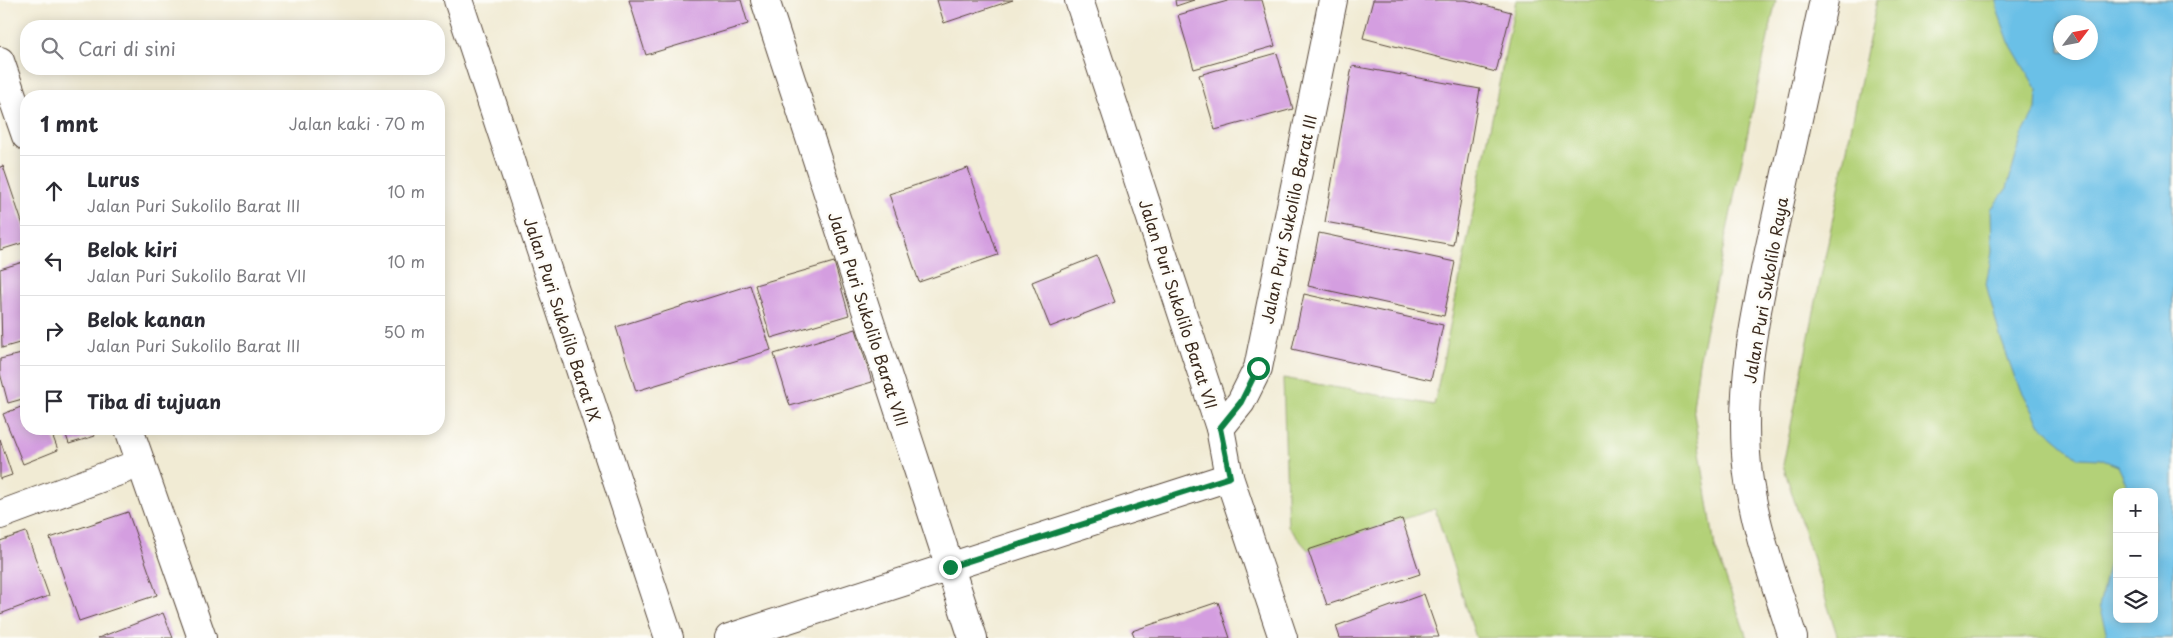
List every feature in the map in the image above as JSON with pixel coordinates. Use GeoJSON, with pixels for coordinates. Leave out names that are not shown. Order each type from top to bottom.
{"type":"FeatureCollection","features":[{"type":"Feature","properties":{"kind":"street","name":"Jalan Puri Sukolilo Barat IX"},"geometry":{"type":"LineString","coordinates":[[458,0],[669,638]]}},
{"type":"Feature","properties":{"kind":"street","name":"Jalan Puri Sukolilo Barat VIII"},"geometry":{"type":"LineString","coordinates":[[766,0],[973,638]]}},
{"type":"Feature","properties":{"kind":"street","name":"Jalan Puri Sukolilo Barat VII"},"geometry":{"type":"LineString","coordinates":[[1079,0],[1220,428],[1230,477],[1283,638]]}},
{"type":"Feature","properties":{"kind":"street","name":"Jalan Puri Sukolilo Barat III"},"geometry":{"type":"LineString","coordinates":[[1220,428],[1241,402],[1258,368],[1333,0]]}},
{"type":"Feature","properties":{"kind":"street","name":"Jalan Puri Sukolilo Raya"},"geometry":{"type":"LineString","coordinates":[[1793,638],[1761,536],[1748,474],[1745,417],[1748,364],[1763,280],[1824,0]]}},
{"type":"Feature","properties":{"kind":"street"},"geometry":{"type":"LineString","coordinates":[[0,61],[20,119]]}},
{"type":"Feature","properties":{"kind":"street"},"geometry":{"type":"LineString","coordinates":[[131,435],[202,638]]}},
{"type":"Feature","properties":{"kind":"street"},"geometry":{"type":"LineString","coordinates":[[0,515],[141,463]]}},
{"type":"Feature","properties":{"kind":"street"},"geometry":{"type":"LineString","coordinates":[[729,638],[1230,477]]}},
{"type":"Feature","properties":{"kind":"green space"},"geometry":{"type":"Polygon","coordinates":[[[1516,0],[1776,0],[1699,362],[1693,407],[1715,547],[1747,638],[1476,638],[1435,509],[1308,550],[1288,527],[1283,378],[1434,405],[1516,0]]]}},
{"type":"Feature","properties":{"kind":"green space"},"geometry":{"type":"Polygon","coordinates":[[[1877,0],[2173,0],[2173,638],[1838,638],[1783,465],[1877,0]]]}},
{"type":"Feature","properties":{"kind":"water"},"geometry":{"type":"Polygon","coordinates":[[[1997,0],[2173,0],[2173,638],[2108,638],[2099,607],[2110,556],[2113,518],[2113,623],[2158,623],[2158,488],[2128,488],[2118,466],[2100,459],[2079,458],[2040,425],[2015,378],[2000,336],[1986,284],[1992,252],[1991,209],[2007,188],[2022,135],[2036,109],[2037,90],[2009,42],[1997,9],[1997,0]]]}},
{"type":"Feature","properties":{"kind":"building"},"geometry":{"type":"Polygon","coordinates":[[[629,0],[741,0],[748,24],[646,55],[629,0]]]}},
{"type":"Feature","properties":{"kind":"building"},"geometry":{"type":"Polygon","coordinates":[[[937,0],[1013,0],[944,23],[937,0]]]}},
{"type":"Feature","properties":{"kind":"building"},"geometry":{"type":"Polygon","coordinates":[[[1175,0],[1194,0],[1176,6],[1175,0]]]}},
{"type":"Feature","properties":{"kind":"building"},"geometry":{"type":"Polygon","coordinates":[[[1231,0],[1262,0],[1275,46],[1194,69],[1178,15],[1231,0]]]}},
{"type":"Feature","properties":{"kind":"building"},"geometry":{"type":"Polygon","coordinates":[[[1373,0],[1466,0],[1511,12],[1496,72],[1363,38],[1373,0]]]}},
{"type":"Feature","properties":{"kind":"building"},"geometry":{"type":"Polygon","coordinates":[[[1277,53],[1293,109],[1215,130],[1199,75],[1277,53]]]}},
{"type":"Feature","properties":{"kind":"building"},"geometry":{"type":"Polygon","coordinates":[[[1352,66],[1480,89],[1453,245],[1325,222],[1352,66]]]}},
{"type":"Feature","properties":{"kind":"building"},"geometry":{"type":"Polygon","coordinates":[[[3,166],[20,216],[20,244],[0,250],[0,167],[3,166]]]}},
{"type":"Feature","properties":{"kind":"building"},"geometry":{"type":"Polygon","coordinates":[[[968,168],[998,255],[919,282],[889,194],[968,168]]]}},
{"type":"Feature","properties":{"kind":"building"},"geometry":{"type":"Polygon","coordinates":[[[1319,233],[1455,262],[1444,316],[1308,286],[1319,233]]]}},
{"type":"Feature","properties":{"kind":"building"},"geometry":{"type":"Polygon","coordinates":[[[1097,256],[1115,302],[1050,327],[1032,282],[1097,256]]]}},
{"type":"Feature","properties":{"kind":"building"},"geometry":{"type":"Polygon","coordinates":[[[834,262],[849,315],[771,338],[755,285],[834,262]]]}},
{"type":"Feature","properties":{"kind":"building"},"geometry":{"type":"Polygon","coordinates":[[[20,263],[20,343],[2,348],[0,269],[20,263]]]}},
{"type":"Feature","properties":{"kind":"building"},"geometry":{"type":"Polygon","coordinates":[[[750,285],[771,350],[636,391],[616,327],[750,285]]]}},
{"type":"Feature","properties":{"kind":"building"},"geometry":{"type":"Polygon","coordinates":[[[1304,294],[1443,325],[1431,380],[1292,349],[1304,294]]]}},
{"type":"Feature","properties":{"kind":"building"},"geometry":{"type":"Polygon","coordinates":[[[856,329],[872,382],[790,406],[774,354],[856,329]]]}},
{"type":"Feature","properties":{"kind":"building"},"geometry":{"type":"Polygon","coordinates":[[[20,354],[20,400],[8,403],[0,373],[0,359],[20,354]]]}},
{"type":"Feature","properties":{"kind":"building"},"geometry":{"type":"Polygon","coordinates":[[[20,407],[20,435],[52,435],[58,450],[23,464],[3,414],[20,407]]]}},
{"type":"Feature","properties":{"kind":"building"},"geometry":{"type":"Polygon","coordinates":[[[66,435],[95,436],[69,444],[66,435]]]}},
{"type":"Feature","properties":{"kind":"building"},"geometry":{"type":"Polygon","coordinates":[[[0,439],[12,475],[0,479],[0,439]]]}},
{"type":"Feature","properties":{"kind":"building"},"geometry":{"type":"Polygon","coordinates":[[[128,512],[157,595],[79,621],[50,538],[128,512]]]}},
{"type":"Feature","properties":{"kind":"building"},"geometry":{"type":"Polygon","coordinates":[[[1402,519],[1420,574],[1327,605],[1308,550],[1402,519]]]}},
{"type":"Feature","properties":{"kind":"building"},"geometry":{"type":"Polygon","coordinates":[[[26,532],[49,596],[0,614],[0,541],[26,532]]]}},
{"type":"Feature","properties":{"kind":"building"},"geometry":{"type":"Polygon","coordinates":[[[1424,594],[1439,637],[1340,638],[1336,626],[1424,594]]]}},
{"type":"Feature","properties":{"kind":"building"},"geometry":{"type":"Polygon","coordinates":[[[1218,602],[1230,638],[1135,638],[1132,631],[1218,602]]]}},
{"type":"Feature","properties":{"kind":"building"},"geometry":{"type":"Polygon","coordinates":[[[163,613],[173,638],[98,638],[163,613]]]}},
{"type":"Feature","properties":{"kind":"route"},"geometry":{"type":"LineString","coordinates":[[950,567],[1230,477],[1220,428],[1241,402],[1252,384],[1258,368]]}}]}
